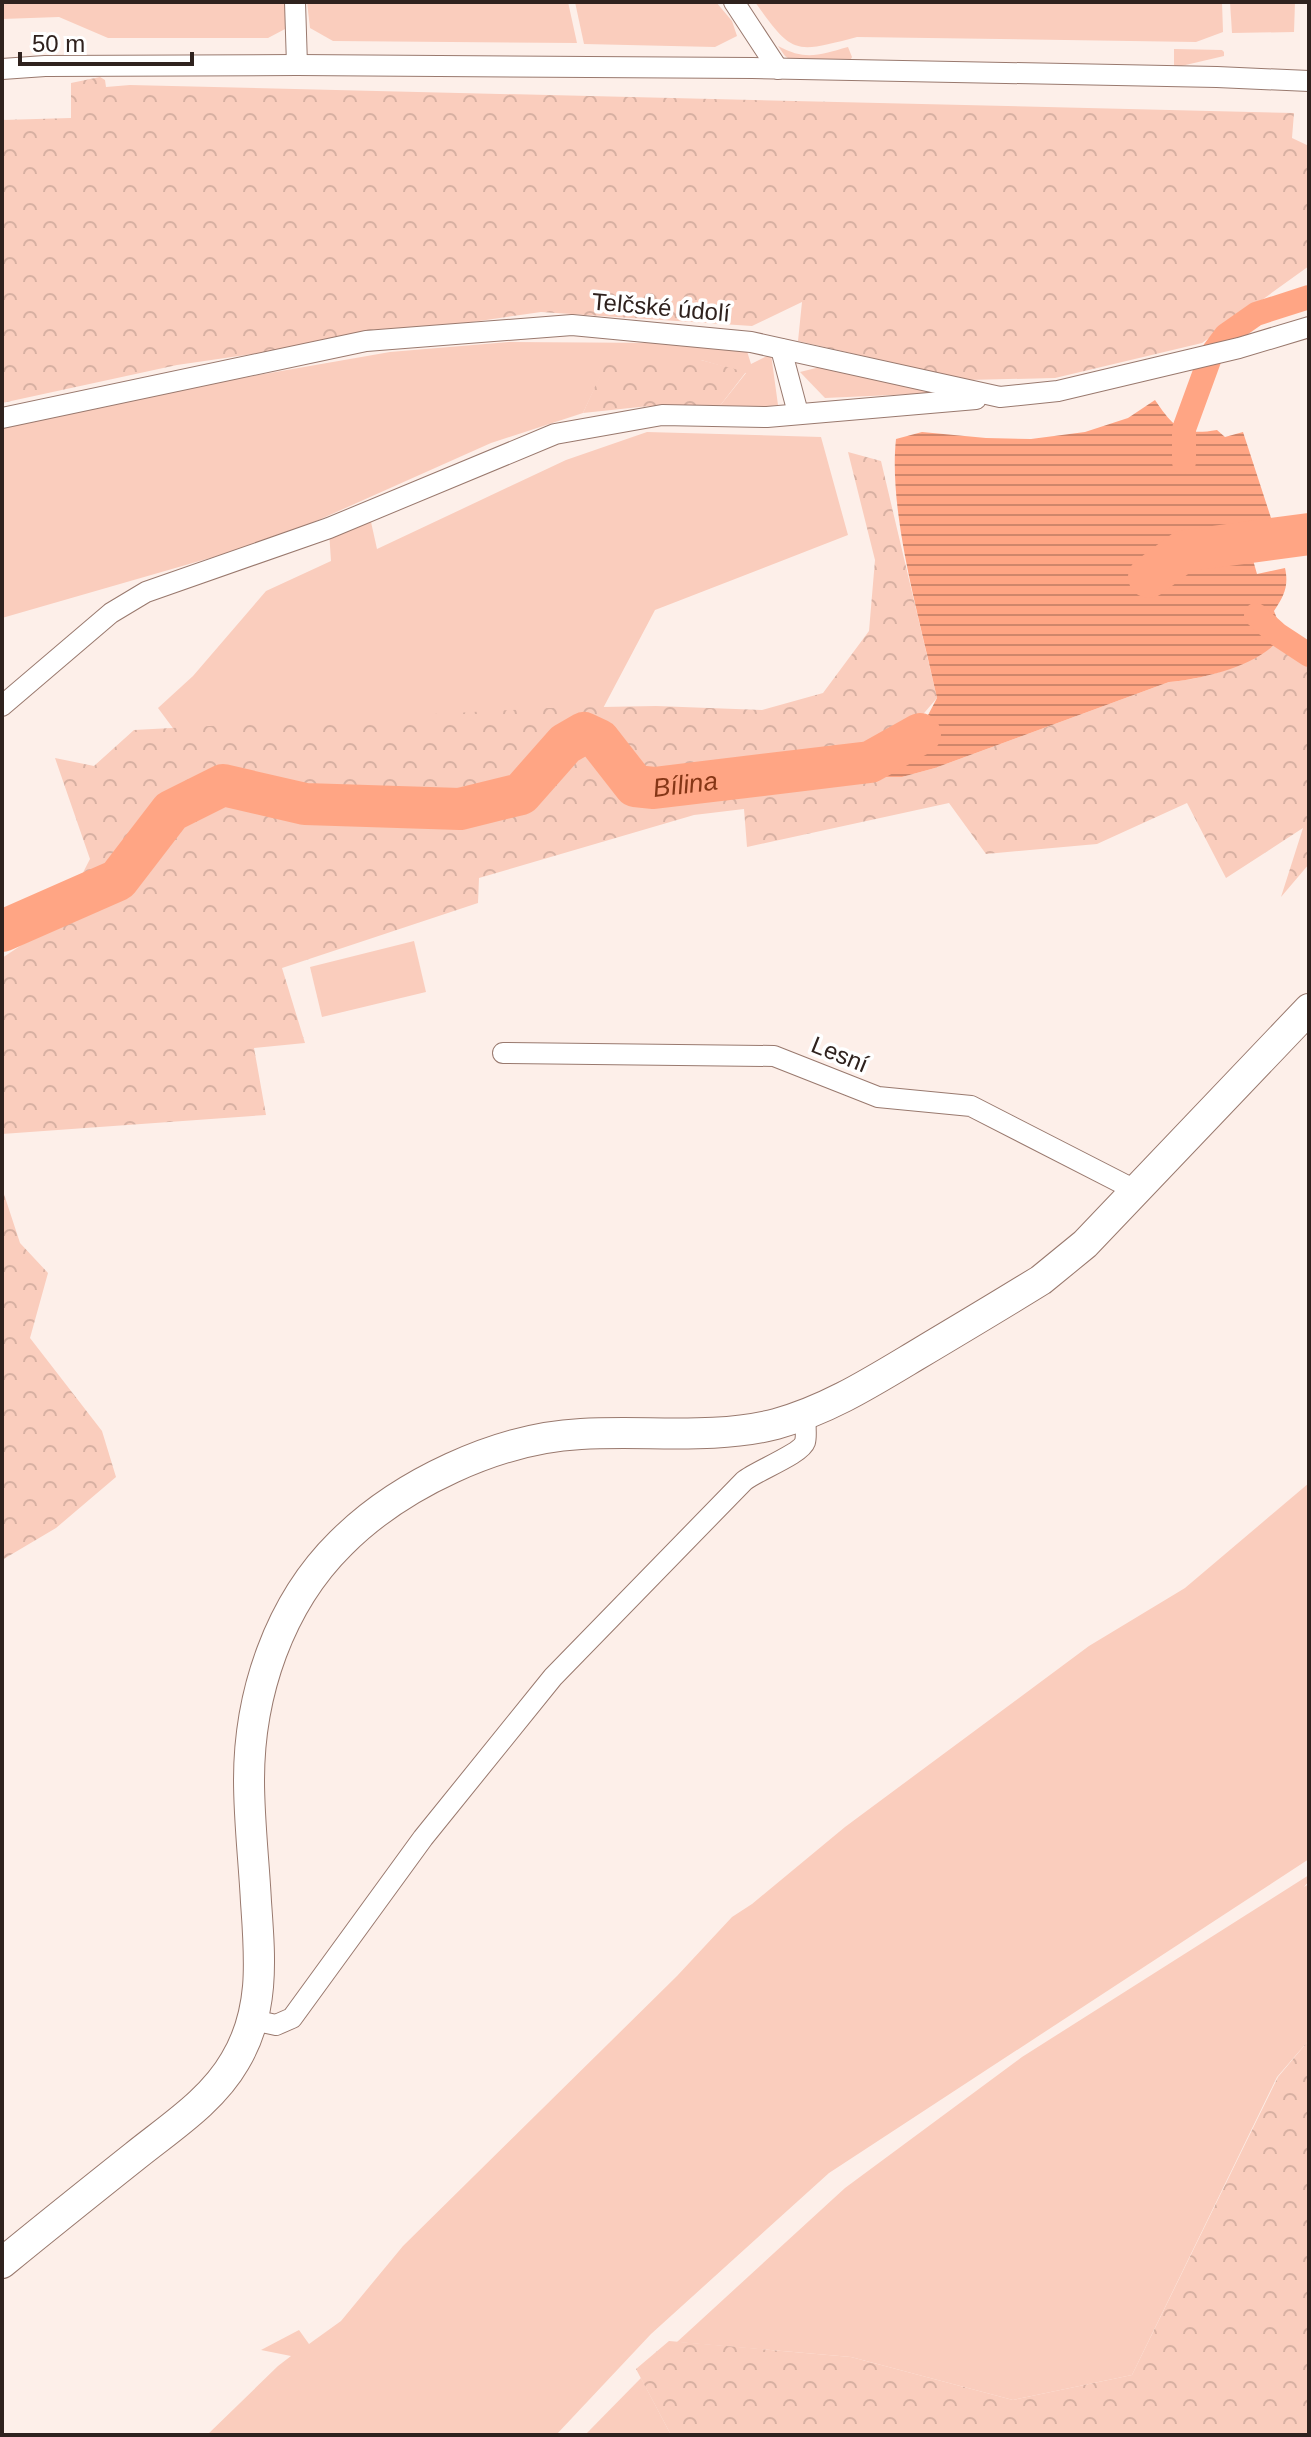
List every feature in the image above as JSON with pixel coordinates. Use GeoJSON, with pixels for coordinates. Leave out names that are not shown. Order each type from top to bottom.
{"type":"FeatureCollection","features":[{"type":"Feature","properties":{"kind":"street"},"geometry":{"type":"LineString","coordinates":[[295,2],[297,65]]}},
{"type":"Feature","properties":{"kind":"street"},"geometry":{"type":"LineString","coordinates":[[734,2],[778,69]]}},
{"type":"Feature","properties":{"kind":"street"},"geometry":{"type":"LineString","coordinates":[[2,69],[45,66],[297,65],[778,69],[1309,81]]}},
{"type":"Feature","properties":{"kind":"street","name":"Telčské údolí"},"geometry":{"type":"LineString","coordinates":[[2,418],[366,341],[572,325],[751,342],[1000,397],[1058,391],[1239,348],[1309,327]]}},
{"type":"Feature","properties":{"kind":"street"},"geometry":{"type":"LineString","coordinates":[[781,349],[798,413]]}},
{"type":"Feature","properties":{"kind":"street"},"geometry":{"type":"LineString","coordinates":[[2,706],[111,613],[146,592],[329,528],[555,434],[662,415],[767,417],[1000,397]]}},
{"type":"Feature","properties":{"kind":"street"},"geometry":{"type":"LineString","coordinates":[[2,2263],[206,2099],[234,2063],[253,2020],[260,1978],[249,1781],[256,1711],[271,1652],[281,1627],[325,1559],[360,1526],[411,1491],[468,1461],[519,1443],[581,1434],[721,1433],[772,1425],[846,1397],[1041,1280],[1085,1244],[1309,1009]]}},
{"type":"Feature","properties":{"kind":"street","name":"Lesní"},"geometry":{"type":"LineString","coordinates":[[503,1053],[774,1056],[878,1097],[971,1106],[1137,1191]]}},
{"type":"Feature","properties":{"kind":"street"},"geometry":{"type":"LineString","coordinates":[[253,2020],[276,2025],[297,2012],[423,1838],[553,1677],[744,1481],[799,1450],[805,1442],[805,1415]]}},
{"type":"Feature","properties":{"kind":"green space"},"geometry":{"type":"Polygon","coordinates":[[[2,2],[287,2],[287,28],[268,38],[108,38],[59,17],[2,19],[2,2]]]}},
{"type":"Feature","properties":{"kind":"green space"},"geometry":{"type":"Polygon","coordinates":[[[307,2],[568,2],[577,43],[333,41],[310,28],[307,2]]]}},
{"type":"Feature","properties":{"kind":"green space"},"geometry":{"type":"Polygon","coordinates":[[[575,2],[716,2],[732,21],[737,36],[715,47],[584,44],[575,2]]]}},
{"type":"Feature","properties":{"kind":"green space"},"geometry":{"type":"Polygon","coordinates":[[[755,2],[1222,2],[1223,32],[1196,42],[857,37],[808,47],[788,41],[755,2]]]}},
{"type":"Feature","properties":{"kind":"green space"},"geometry":{"type":"Polygon","coordinates":[[[1230,2],[1295,2],[1294,32],[1232,33],[1230,2]]]}},
{"type":"Feature","properties":{"kind":"green space"},"geometry":{"type":"Polygon","coordinates":[[[778,46],[805,55],[848,47],[852,57],[850,61],[792,61],[778,46]]]}},
{"type":"Feature","properties":{"kind":"green space"},"geometry":{"type":"Polygon","coordinates":[[[1174,49],[1222,50],[1224,56],[1177,67],[1174,65],[1174,49]]]}},
{"type":"Feature","properties":{"kind":"green space"},"geometry":{"type":"Polygon","coordinates":[[[100,77],[105,80],[106,87],[130,85],[1294,113],[1292,138],[1309,146],[1309,266],[1202,343],[1055,378],[968,380],[798,341],[802,302],[752,326],[541,312],[177,365],[2,403],[2,120],[71,118],[71,83],[100,77]]]}},
{"type":"Feature","properties":{"kind":"green space"},"geometry":{"type":"Polygon","coordinates":[[[509,342],[665,343],[746,348],[751,364],[771,354],[778,405],[719,407],[746,373],[701,360],[608,360],[583,413],[491,443],[276,539],[2,618],[2,426],[82,406],[390,352],[509,342]]]}},
{"type":"Feature","properties":{"kind":"green space"},"geometry":{"type":"Polygon","coordinates":[[[607,360],[701,360],[746,372],[719,407],[649,406],[583,413],[607,360]]]}},
{"type":"Feature","properties":{"kind":"green space"},"geometry":{"type":"Polygon","coordinates":[[[820,367],[937,393],[825,398],[800,372],[820,367]]]}},
{"type":"Feature","properties":{"kind":"green space"},"geometry":{"type":"Polygon","coordinates":[[[647,432],[821,437],[848,535],[655,610],[600,714],[207,774],[158,708],[193,676],[266,591],[331,561],[329,531],[369,513],[377,549],[566,460],[647,432]]]}},
{"type":"Feature","properties":{"kind":"green space"},"geometry":{"type":"Polygon","coordinates":[[[848,452],[881,461],[937,698],[913,726],[902,777],[935,768],[1169,682],[1227,669],[1279,641],[1309,660],[1309,864],[1281,897],[1303,828],[1226,878],[1187,803],[1097,844],[986,854],[949,803],[747,847],[744,809],[694,815],[479,878],[478,903],[282,968],[305,1043],[254,1048],[266,1115],[2,1134],[2,958],[58,921],[90,859],[55,758],[94,766],[134,730],[548,708],[656,706],[762,710],[823,693],[869,631],[875,560],[848,452]]]}},
{"type":"Feature","properties":{"kind":"green space"},"geometry":{"type":"Polygon","coordinates":[[[414,941],[426,992],[322,1017],[310,967],[414,941]]]}},
{"type":"Feature","properties":{"kind":"green space"},"geometry":{"type":"Polygon","coordinates":[[[2,1188],[20,1243],[48,1273],[30,1338],[102,1431],[116,1477],[56,1528],[2,1560],[2,1188]]]}},
{"type":"Feature","properties":{"kind":"green space"},"geometry":{"type":"Polygon","coordinates":[[[1309,1483],[1309,1859],[829,2173],[651,2334],[556,2435],[207,2435],[291,2356],[261,2350],[299,2330],[309,2344],[341,2321],[403,2246],[677,1976],[732,1917],[845,1827],[1089,1646],[1185,1588],[1309,1483]]]}},
{"type":"Feature","properties":{"kind":"green space"},"geometry":{"type":"Polygon","coordinates":[[[1309,1875],[1304,1887],[1309,1884],[1309,2040],[1277,2077],[1132,2375],[1013,2400],[851,2357],[677,2342],[845,2188],[1022,2057],[1309,1875]]]}},
{"type":"Feature","properties":{"kind":"green space"},"geometry":{"type":"Polygon","coordinates":[[[1309,2040],[1309,2435],[671,2435],[636,2369],[669,2341],[851,2357],[1013,2400],[1132,2375],[1278,2077],[1309,2040]]]}},
{"type":"Feature","properties":{"kind":"green space"},"geometry":{"type":"Polygon","coordinates":[[[641,2378],[671,2435],[585,2435],[641,2378]]]}},
{"type":"Feature","properties":{"kind":"shaded area"},"geometry":{"type":"Polygon","coordinates":[[[1155,400],[1174,423],[1187,431],[1217,430],[1225,437],[1243,432],[1272,521],[1195,537],[1197,556],[1280,549],[1280,552],[1253,560],[1257,574],[1285,568],[1285,591],[1274,611],[1283,634],[1262,654],[1232,668],[1169,682],[935,768],[902,777],[879,777],[870,762],[869,743],[887,729],[913,726],[927,717],[937,698],[901,534],[895,469],[896,439],[922,432],[1031,439],[1085,432],[1128,418],[1155,400]]]}},
{"type":"Feature","properties":{"kind":"waterway"},"geometry":{"type":"LineString","coordinates":[[1184,462],[1184,429],[1211,355],[1226,335],[1256,314],[1309,297]]}},
{"type":"Feature","properties":{"kind":"waterway","name":"Bílina"},"geometry":{"type":"LineString","coordinates":[[1149,577],[1184,551],[1309,534]]}},
{"type":"Feature","properties":{"kind":"waterway"},"geometry":{"type":"LineString","coordinates":[[1256,615],[1277,634],[1309,655]]}},
{"type":"Feature","properties":{"kind":"waterway","name":"Bílina"},"geometry":{"type":"LineString","coordinates":[[2,931],[118,880],[171,811],[223,785],[305,804],[460,809],[521,794],[565,744],[584,733],[599,740],[635,786],[654,788],[870,762],[920,734]]}}]}
